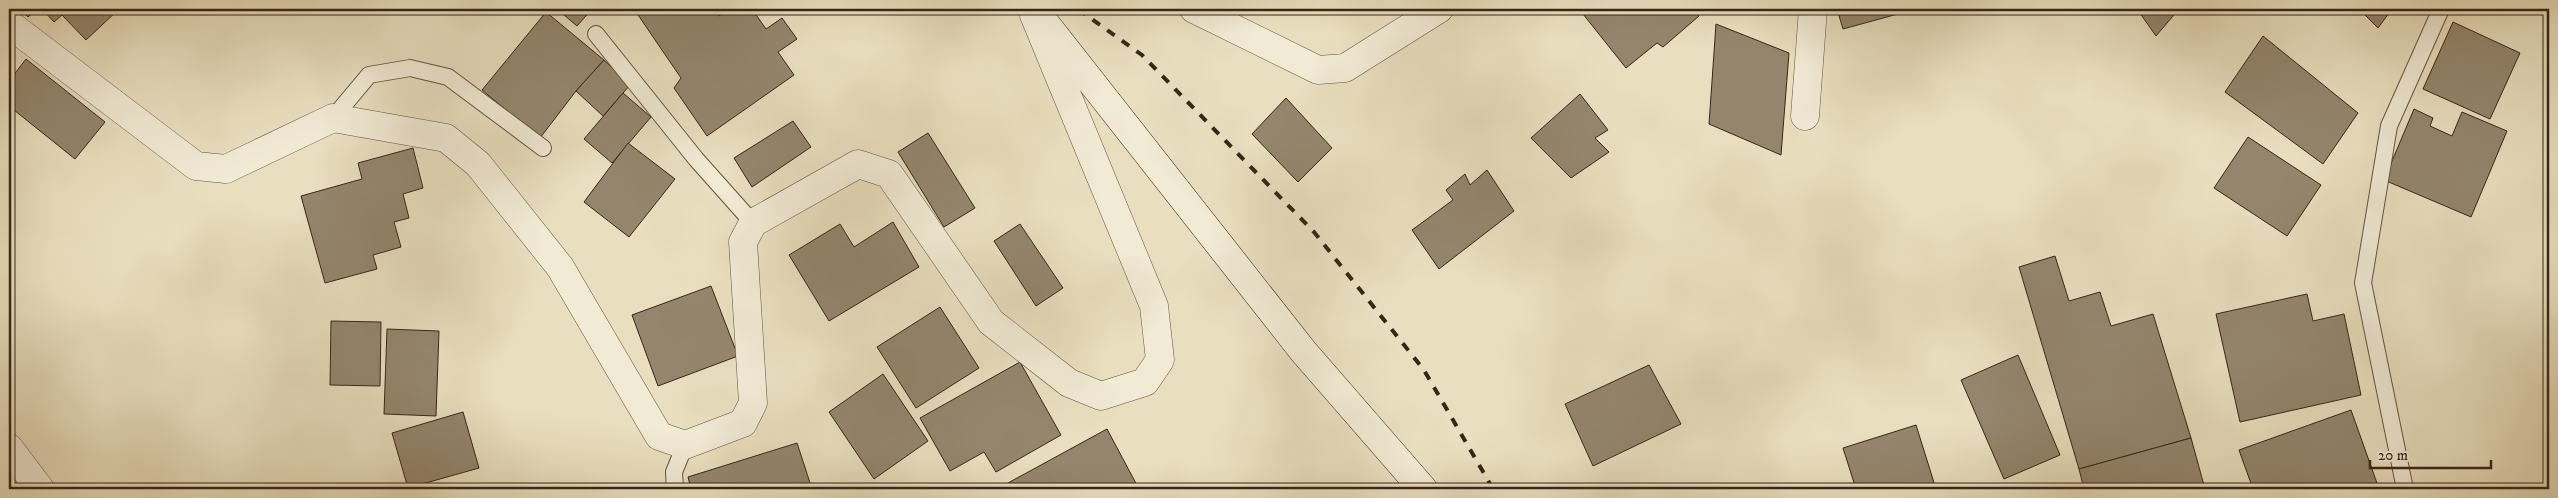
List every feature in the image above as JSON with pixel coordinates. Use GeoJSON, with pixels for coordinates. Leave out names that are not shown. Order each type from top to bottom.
{"type":"FeatureCollection","features":[{"type":"Feature","properties":{"kind":"street"},"geometry":{"type":"LineString","coordinates":[[9,24],[196,166],[226,169],[333,118],[446,138],[478,164],[560,267],[659,436],[685,446],[743,422],[753,403],[743,242],[753,224],[858,164],[889,174],[991,322],[1069,383],[1101,396],[1145,382],[1160,360],[1154,306],[1033,9]]}},
{"type":"Feature","properties":{"kind":"street"},"geometry":{"type":"LineString","coordinates":[[1033,9],[1303,351],[1423,489]]}},
{"type":"Feature","properties":{"kind":"street"},"geometry":{"type":"LineString","coordinates":[[1194,9],[1318,70],[1345,68],[1440,9]]}},
{"type":"Feature","properties":{"kind":"street"},"geometry":{"type":"LineString","coordinates":[[1805,116],[1813,9]]}},
{"type":"Feature","properties":{"kind":"street"},"geometry":{"type":"LineString","coordinates":[[9,448],[40,489]]}},
{"type":"Feature","properties":{"kind":"lane"},"geometry":{"type":"LineString","coordinates":[[2406,489],[2363,283],[2389,126],[2441,9]]}},
{"type":"Feature","properties":{"kind":"lane"},"geometry":{"type":"LineString","coordinates":[[596,34],[696,159],[753,224]]}},
{"type":"Feature","properties":{"kind":"lane"},"geometry":{"type":"LineString","coordinates":[[333,118],[369,76],[410,68],[448,77],[543,148]]}},
{"type":"Feature","properties":{"kind":"lane"},"geometry":{"type":"LineString","coordinates":[[675,489],[674,472],[685,446]]}},
{"type":"Feature","properties":{"kind":"building"},"geometry":{"type":"Polygon","coordinates":[[[20,9],[37,9],[28,17],[20,9]]]}},
{"type":"Feature","properties":{"kind":"building"},"geometry":{"type":"Polygon","coordinates":[[[42,9],[118,10],[86,40],[62,15],[54,22],[42,9]]]}},
{"type":"Feature","properties":{"kind":"building"},"geometry":{"type":"Polygon","coordinates":[[[557,9],[592,9],[577,26],[557,9]]]}},
{"type":"Feature","properties":{"kind":"building"},"geometry":{"type":"Polygon","coordinates":[[[634,9],[714,9],[719,16],[729,9],[752,9],[766,29],[782,18],[797,39],[778,52],[794,75],[707,136],[674,88],[681,78],[634,9]]]}},
{"type":"Feature","properties":{"kind":"building"},"geometry":{"type":"Polygon","coordinates":[[[1579,9],[1693,9],[1699,16],[1663,47],[1657,43],[1626,68],[1579,9]]]}},
{"type":"Feature","properties":{"kind":"building"},"geometry":{"type":"Polygon","coordinates":[[[1837,9],[1916,9],[1843,29],[1837,9]]]}},
{"type":"Feature","properties":{"kind":"building"},"geometry":{"type":"Polygon","coordinates":[[[2137,9],[2179,9],[2156,36],[2137,9]]]}},
{"type":"Feature","properties":{"kind":"building"},"geometry":{"type":"Polygon","coordinates":[[[2359,9],[2392,9],[2378,28],[2359,9]]]}},
{"type":"Feature","properties":{"kind":"building"},"geometry":{"type":"Polygon","coordinates":[[[546,12],[604,60],[576,91],[540,138],[482,90],[546,12]]]}},
{"type":"Feature","properties":{"kind":"building"},"geometry":{"type":"Polygon","coordinates":[[[2453,22],[2520,53],[2490,119],[2423,89],[2453,22]]]}},
{"type":"Feature","properties":{"kind":"building"},"geometry":{"type":"Polygon","coordinates":[[[1716,24],[1789,53],[1781,155],[1709,124],[1716,24]]]}},
{"type":"Feature","properties":{"kind":"building"},"geometry":{"type":"Polygon","coordinates":[[[2263,36],[2358,113],[2323,164],[2225,92],[2263,36]]]}},
{"type":"Feature","properties":{"kind":"building"},"geometry":{"type":"Polygon","coordinates":[[[26,59],[105,122],[75,159],[9,106],[9,81],[26,59]]]}},
{"type":"Feature","properties":{"kind":"building"},"geometry":{"type":"Polygon","coordinates":[[[604,60],[630,85],[603,116],[576,91],[604,60]]]}},
{"type":"Feature","properties":{"kind":"building"},"geometry":{"type":"Polygon","coordinates":[[[623,93],[651,117],[612,163],[584,139],[623,93]]]}},
{"type":"Feature","properties":{"kind":"building"},"geometry":{"type":"Polygon","coordinates":[[[1580,94],[1608,130],[1595,138],[1609,152],[1571,178],[1531,138],[1580,94]]]}},
{"type":"Feature","properties":{"kind":"building"},"geometry":{"type":"Polygon","coordinates":[[[1286,98],[1332,148],[1298,182],[1252,134],[1286,98]]]}},
{"type":"Feature","properties":{"kind":"building"},"geometry":{"type":"Polygon","coordinates":[[[2414,109],[2433,118],[2430,126],[2452,136],[2462,112],[2507,131],[2471,217],[2384,180],[2414,109]]]}},
{"type":"Feature","properties":{"kind":"building"},"geometry":{"type":"Polygon","coordinates":[[[793,121],[811,147],[752,187],[734,158],[793,121]]]}},
{"type":"Feature","properties":{"kind":"building"},"geometry":{"type":"Polygon","coordinates":[[[928,133],[975,208],[944,227],[898,152],[928,133]]]}},
{"type":"Feature","properties":{"kind":"building"},"geometry":{"type":"Polygon","coordinates":[[[2248,137],[2321,185],[2287,236],[2214,188],[2248,137]]]}},
{"type":"Feature","properties":{"kind":"building"},"geometry":{"type":"Polygon","coordinates":[[[628,143],[675,179],[629,237],[584,202],[628,143]]]}},
{"type":"Feature","properties":{"kind":"building"},"geometry":{"type":"Polygon","coordinates":[[[413,148],[423,188],[403,194],[409,218],[394,222],[401,247],[373,255],[377,269],[325,283],[301,196],[362,179],[358,163],[413,148]]]}},
{"type":"Feature","properties":{"kind":"building"},"geometry":{"type":"Polygon","coordinates":[[[1487,170],[1514,211],[1439,269],[1412,230],[1453,200],[1446,190],[1465,174],[1470,185],[1487,170]]]}},
{"type":"Feature","properties":{"kind":"building"},"geometry":{"type":"Polygon","coordinates":[[[893,222],[919,267],[829,321],[789,255],[840,224],[854,247],[893,222]]]}},
{"type":"Feature","properties":{"kind":"building"},"geometry":{"type":"Polygon","coordinates":[[[1020,224],[1063,288],[1036,306],[994,241],[1020,224]]]}},
{"type":"Feature","properties":{"kind":"building"},"geometry":{"type":"Polygon","coordinates":[[[2055,256],[2069,301],[2100,292],[2111,326],[2153,314],[2191,438],[2079,469],[2019,267],[2055,256]]]}},
{"type":"Feature","properties":{"kind":"building"},"geometry":{"type":"Polygon","coordinates":[[[711,286],[738,356],[658,386],[632,315],[711,286]]]}},
{"type":"Feature","properties":{"kind":"building"},"geometry":{"type":"Polygon","coordinates":[[[2307,294],[2313,321],[2344,314],[2361,395],[2240,422],[2216,314],[2307,294]]]}},
{"type":"Feature","properties":{"kind":"building"},"geometry":{"type":"Polygon","coordinates":[[[940,307],[979,368],[916,408],[877,347],[940,307]]]}},
{"type":"Feature","properties":{"kind":"building"},"geometry":{"type":"Polygon","coordinates":[[[331,321],[381,322],[380,386],[330,385],[331,321]]]}},
{"type":"Feature","properties":{"kind":"building"},"geometry":{"type":"Polygon","coordinates":[[[387,329],[439,331],[436,416],[384,414],[387,329]]]}},
{"type":"Feature","properties":{"kind":"building"},"geometry":{"type":"Polygon","coordinates":[[[2018,355],[2060,455],[2004,479],[1961,380],[2018,355]]]}},
{"type":"Feature","properties":{"kind":"building"},"geometry":{"type":"Polygon","coordinates":[[[1020,362],[1061,435],[996,472],[984,452],[950,471],[920,418],[1020,362]]]}},
{"type":"Feature","properties":{"kind":"building"},"geometry":{"type":"Polygon","coordinates":[[[1649,365],[1681,424],[1593,466],[1565,404],[1649,365]]]}},
{"type":"Feature","properties":{"kind":"building"},"geometry":{"type":"Polygon","coordinates":[[[883,374],[928,441],[874,479],[829,412],[883,374]]]}},
{"type":"Feature","properties":{"kind":"building"},"geometry":{"type":"Polygon","coordinates":[[[2351,410],[2378,486],[2368,489],[2253,489],[2239,450],[2351,410]]]}},
{"type":"Feature","properties":{"kind":"building"},"geometry":{"type":"Polygon","coordinates":[[[463,412],[479,468],[408,488],[392,433],[463,412]]]}},
{"type":"Feature","properties":{"kind":"building"},"geometry":{"type":"Polygon","coordinates":[[[1916,425],[1936,489],[1856,489],[1843,448],[1916,425]]]}},
{"type":"Feature","properties":{"kind":"building"},"geometry":{"type":"Polygon","coordinates":[[[1107,429],[1139,489],[997,489],[1107,429]]]}},
{"type":"Feature","properties":{"kind":"building"},"geometry":{"type":"Polygon","coordinates":[[[2191,438],[2205,489],[2084,489],[2079,469],[2191,438]]]}},
{"type":"Feature","properties":{"kind":"building"},"geometry":{"type":"Polygon","coordinates":[[[797,443],[812,489],[691,489],[688,477],[797,443]]]}},
{"type":"Feature","properties":{"kind":"railway"},"geometry":{"type":"LineString","coordinates":[[1078,9],[1142,55],[1314,232],[1424,370],[1493,489]]}}]}
